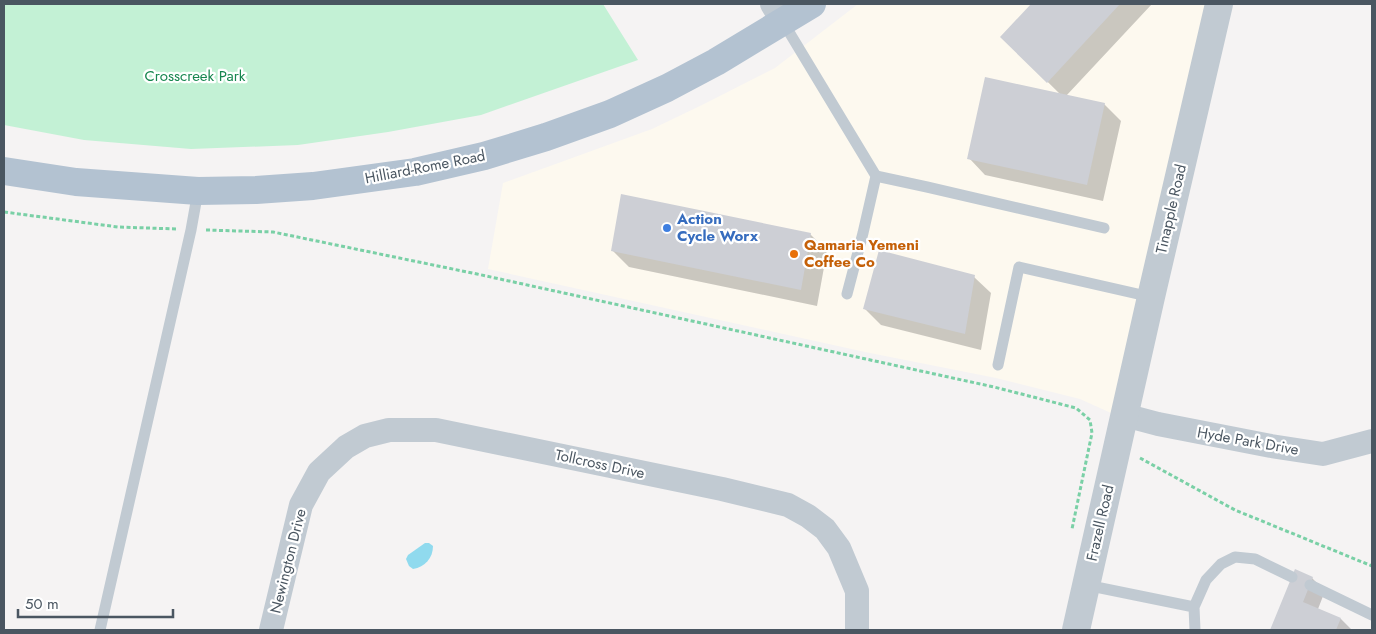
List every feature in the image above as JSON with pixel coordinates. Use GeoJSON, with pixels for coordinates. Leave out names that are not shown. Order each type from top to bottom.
{"type":"FeatureCollection","features":[{"type":"Feature","properties":{"kind":"main road","name":"Hilliard-Rome Road"},"geometry":{"type":"LineString","coordinates":[[4,171],[76,182],[198,191],[256,190],[346,182],[415,172],[484,156],[610,114],[667,88],[716,62],[778,13],[812,4]]}},
{"type":"Feature","properties":{"kind":"street","name":"Tinapple Road"},"geometry":{"type":"LineString","coordinates":[[1124,415],[1219,4]]}},
{"type":"Feature","properties":{"kind":"street","name":"Hyde Park Drive"},"geometry":{"type":"LineString","coordinates":[[1124,415],[1158,424],[1323,454],[1372,441]]}},
{"type":"Feature","properties":{"kind":"street","name":"Frazell Road"},"geometry":{"type":"LineString","coordinates":[[1076,630],[1124,415]]}},
{"type":"Feature","properties":{"kind":"street","name":"Tollcross Drive"},"geometry":{"type":"LineString","coordinates":[[346,447],[365,436],[390,430],[436,430],[722,489],[788,505],[808,516],[825,529],[839,548],[857,591],[857,630]]}},
{"type":"Feature","properties":{"kind":"street","name":"Newington Drive"},"geometry":{"type":"LineString","coordinates":[[271,630],[301,504],[319,472],[346,447]]}},
{"type":"Feature","properties":{"kind":"lane"},"geometry":{"type":"LineString","coordinates":[[778,13],[876,176],[864,232],[847,294]]}},
{"type":"Feature","properties":{"kind":"lane"},"geometry":{"type":"LineString","coordinates":[[876,176],[1104,228]]}},
{"type":"Feature","properties":{"kind":"lane"},"geometry":{"type":"LineString","coordinates":[[100,630],[191,230],[198,191]]}},
{"type":"Feature","properties":{"kind":"lane"},"geometry":{"type":"LineString","coordinates":[[998,365],[1019,267],[1151,296]]}},
{"type":"Feature","properties":{"kind":"lane"},"geometry":{"type":"LineString","coordinates":[[1195,630],[1194,607],[1206,580],[1221,564],[1235,557],[1255,559],[1292,577]]}},
{"type":"Feature","properties":{"kind":"lane"},"geometry":{"type":"LineString","coordinates":[[1086,585],[1194,607]]}},
{"type":"Feature","properties":{"kind":"lane"},"geometry":{"type":"LineString","coordinates":[[1310,585],[1372,615]]}},
{"type":"Feature","properties":{"kind":"path"},"geometry":{"type":"LineString","coordinates":[[4,212],[118,227],[273,232],[863,358],[994,387],[1076,408],[1090,420],[1092,433],[1070,537]]}},
{"type":"Feature","properties":{"kind":"path"},"geometry":{"type":"LineString","coordinates":[[1140,458],[1235,510],[1372,566]]}},
{"type":"Feature","properties":{"kind":"shaded area"},"geometry":{"type":"Polygon","coordinates":[[[858,4],[1209,4],[1111,413],[1080,399],[996,378],[865,352],[488,269],[503,183],[652,129],[702,105],[775,68],[858,4]]]}},
{"type":"Feature","properties":{"kind":"green space","name":"Crosscreek Park"},"geometry":{"type":"Polygon","coordinates":[[[4,4],[603,4],[638,60],[481,115],[388,132],[298,145],[191,149],[84,140],[4,125],[4,4]]]}},
{"type":"Feature","properties":{"kind":"water"},"geometry":{"type":"Polygon","coordinates":[[[425,543],[433,546],[432,554],[425,564],[413,569],[409,566],[406,559],[408,555],[425,543]]]}},
{"type":"Feature","properties":{"kind":"building"},"geometry":{"type":"Polygon","coordinates":[[[1031,4],[1120,4],[1047,83],[1000,37],[1031,4]]]}},
{"type":"Feature","properties":{"kind":"building"},"geometry":{"type":"Polygon","coordinates":[[[985,77],[1105,103],[1087,185],[967,159],[985,77]]]}},
{"type":"Feature","properties":{"kind":"building"},"geometry":{"type":"Polygon","coordinates":[[[621,194],[811,233],[801,290],[611,251],[621,194]]]}},
{"type":"Feature","properties":{"kind":"building"},"geometry":{"type":"Polygon","coordinates":[[[879,250],[975,275],[965,334],[863,309],[879,250]]]}},
{"type":"Feature","properties":{"kind":"building"},"geometry":{"type":"Polygon","coordinates":[[[1295,569],[1313,577],[1303,602],[1341,618],[1336,630],[1270,630],[1295,569]]]}},
{"type":"Feature","properties":{"kind":"place","name":"Action Cycle Worx"},"geometry":{"type":"Point","coordinates":[667,228]}},
{"type":"Feature","properties":{"kind":"place","name":"Qamaria Yemeni Coffee Co"},"geometry":{"type":"Point","coordinates":[794,254]}}]}
